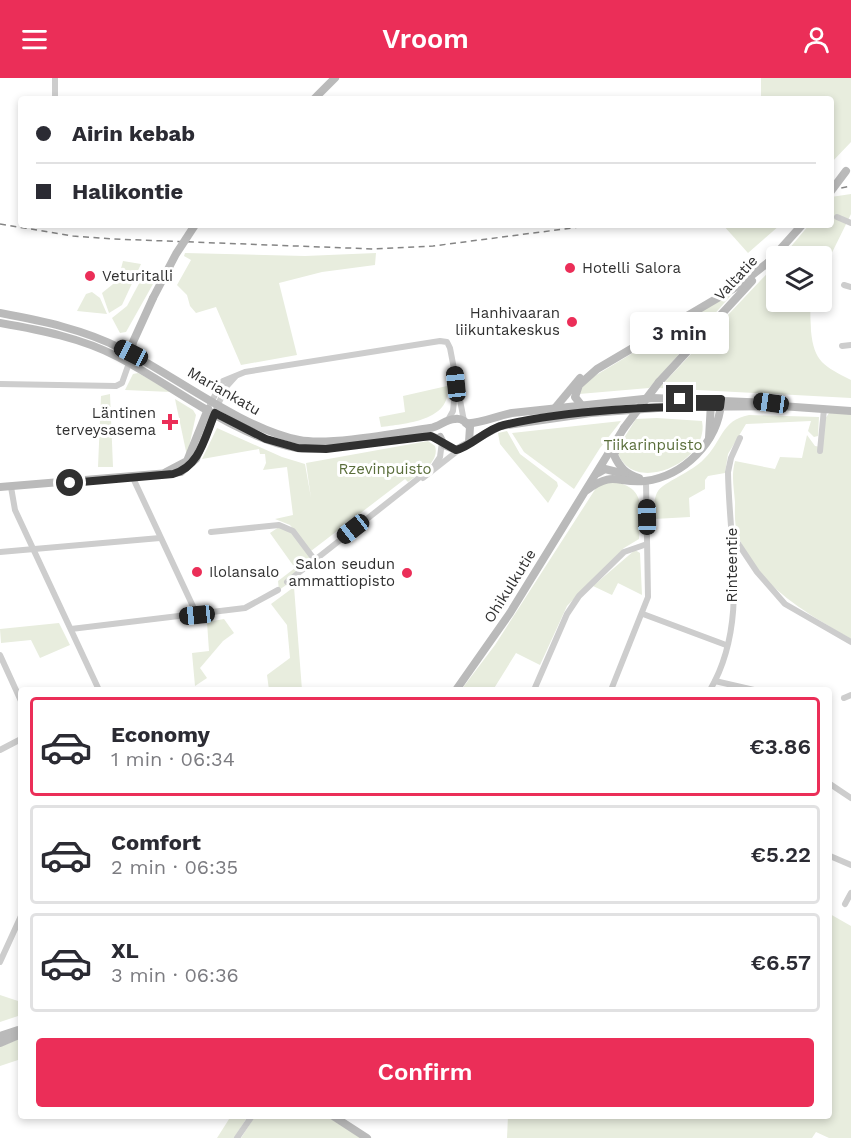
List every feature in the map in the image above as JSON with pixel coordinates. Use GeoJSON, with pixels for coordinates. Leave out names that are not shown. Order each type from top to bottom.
{"type":"FeatureCollection","features":[{"type":"Feature","properties":{"kind":"main road"},"geometry":{"type":"LineString","coordinates":[[317,96],[335,78]]}},
{"type":"Feature","properties":{"kind":"main road"},"geometry":{"type":"LineString","coordinates":[[834,187],[849,168]]}},
{"type":"Feature","properties":{"kind":"main road"},"geometry":{"type":"LineString","coordinates":[[129,363],[153,298],[176,254],[193,228]]}},
{"type":"Feature","properties":{"kind":"main road","name":"Valtatie"},"geometry":{"type":"LineString","coordinates":[[783,246],[799,228]]}},
{"type":"Feature","properties":{"kind":"main road"},"geometry":{"type":"LineString","coordinates":[[555,408],[575,382],[738,286],[766,264]]}},
{"type":"Feature","properties":{"kind":"main road","name":"Valtatie"},"geometry":{"type":"LineString","coordinates":[[582,494],[623,430],[658,382],[766,265]]}},
{"type":"Feature","properties":{"kind":"main road","name":"Mariankatu"},"geometry":{"type":"LineString","coordinates":[[0,313],[74,329],[131,353],[266,439],[307,450],[425,436],[442,441]]}},
{"type":"Feature","properties":{"kind":"main road","name":"Mariankatu"},"geometry":{"type":"LineString","coordinates":[[0,323],[79,340],[269,431],[315,442],[429,428],[446,422]]}},
{"type":"Feature","properties":{"kind":"main road"},"geometry":{"type":"LineString","coordinates":[[591,413],[575,397],[579,386],[597,369]]}},
{"type":"Feature","properties":{"kind":"main road"},"geometry":{"type":"LineString","coordinates":[[465,422],[580,404],[653,398],[716,403],[756,401],[781,406]]}},
{"type":"Feature","properties":{"kind":"main road"},"geometry":{"type":"LineString","coordinates":[[716,403],[719,417]]}},
{"type":"Feature","properties":{"kind":"main road"},"geometry":{"type":"LineString","coordinates":[[709,438],[709,418],[716,403]]}},
{"type":"Feature","properties":{"kind":"main road"},"geometry":{"type":"LineString","coordinates":[[469,442],[471,431],[465,422],[456,418],[446,422],[440,431],[442,441],[450,449],[461,449],[488,430],[514,423],[591,413],[697,407],[716,403],[733,408],[781,406],[851,411]]}},
{"type":"Feature","properties":{"kind":"main road"},"geometry":{"type":"LineString","coordinates":[[0,488],[181,472],[191,466],[213,406]]}},
{"type":"Feature","properties":{"kind":"main road"},"geometry":{"type":"LineString","coordinates":[[697,407],[709,418]]}},
{"type":"Feature","properties":{"kind":"main road"},"geometry":{"type":"LineString","coordinates":[[582,494],[607,478],[646,481],[682,468],[709,438],[719,417],[733,408]]}},
{"type":"Feature","properties":{"kind":"main road"},"geometry":{"type":"LineString","coordinates":[[623,430],[614,455],[619,466],[629,475]]}},
{"type":"Feature","properties":{"kind":"main road"},"geometry":{"type":"LineString","coordinates":[[595,474],[605,469],[646,481]]}},
{"type":"Feature","properties":{"kind":"main road","name":"Ohikulkutie"},"geometry":{"type":"LineString","coordinates":[[458,687],[510,613],[582,494]]}},
{"type":"Feature","properties":{"kind":"main road"},"geometry":{"type":"LineString","coordinates":[[0,1036],[18,1030]]}},
{"type":"Feature","properties":{"kind":"main road"},"geometry":{"type":"LineString","coordinates":[[0,1043],[18,1035]]}},
{"type":"Feature","properties":{"kind":"main road"},"geometry":{"type":"LineString","coordinates":[[338,1119],[367,1138]]}},
{"type":"Feature","properties":{"kind":"street"},"geometry":{"type":"LineString","coordinates":[[55,78],[55,96]]}},
{"type":"Feature","properties":{"kind":"street"},"geometry":{"type":"LineString","coordinates":[[837,217],[851,223]]}},
{"type":"Feature","properties":{"kind":"street"},"geometry":{"type":"LineString","coordinates":[[213,406],[238,374],[440,340],[447,342],[450,348],[465,422]]}},
{"type":"Feature","properties":{"kind":"street"},"geometry":{"type":"LineString","coordinates":[[842,346],[851,345]]}},
{"type":"Feature","properties":{"kind":"street"},"geometry":{"type":"LineString","coordinates":[[0,384],[116,386],[122,383],[129,363]]}},
{"type":"Feature","properties":{"kind":"street"},"geometry":{"type":"LineString","coordinates":[[446,422],[453,411],[456,384]]}},
{"type":"Feature","properties":{"kind":"street"},"geometry":{"type":"LineString","coordinates":[[819,451],[824,408]]}},
{"type":"Feature","properties":{"kind":"street","name":"Rinteentie"},"geometry":{"type":"LineString","coordinates":[[712,687],[726,645],[733,602],[733,536],[728,472],[731,458],[740,438]]}},
{"type":"Feature","properties":{"kind":"street"},"geometry":{"type":"LineString","coordinates":[[287,582],[417,480],[439,459],[442,441]]}},
{"type":"Feature","properties":{"kind":"street"},"geometry":{"type":"LineString","coordinates":[[417,480],[435,471],[461,449]]}},
{"type":"Feature","properties":{"kind":"street"},"geometry":{"type":"LineString","coordinates":[[133,478],[197,615]]}},
{"type":"Feature","properties":{"kind":"street"},"geometry":{"type":"LineString","coordinates":[[612,687],[643,614],[649,587],[646,481]]}},
{"type":"Feature","properties":{"kind":"street"},"geometry":{"type":"LineString","coordinates":[[11,487],[15,510],[98,687]]}},
{"type":"Feature","properties":{"kind":"street"},"geometry":{"type":"LineString","coordinates":[[211,532],[279,525],[293,531],[314,559]]}},
{"type":"Feature","properties":{"kind":"street"},"geometry":{"type":"LineString","coordinates":[[733,536],[757,572],[785,604],[851,642]]}},
{"type":"Feature","properties":{"kind":"street"},"geometry":{"type":"LineString","coordinates":[[0,552],[160,538]]}},
{"type":"Feature","properties":{"kind":"street"},"geometry":{"type":"LineString","coordinates":[[535,687],[567,614],[579,596],[624,552],[647,544]]}},
{"type":"Feature","properties":{"kind":"street"},"geometry":{"type":"LineString","coordinates":[[71,629],[245,608],[278,590]]}},
{"type":"Feature","properties":{"kind":"street"},"geometry":{"type":"LineString","coordinates":[[643,614],[726,645]]}},
{"type":"Feature","properties":{"kind":"street"},"geometry":{"type":"LineString","coordinates":[[0,655],[18,694]]}},
{"type":"Feature","properties":{"kind":"street"},"geometry":{"type":"LineString","coordinates":[[715,681],[741,687]]}},
{"type":"Feature","properties":{"kind":"street"},"geometry":{"type":"LineString","coordinates":[[0,750],[18,741]]}},
{"type":"Feature","properties":{"kind":"street"},"geometry":{"type":"LineString","coordinates":[[832,785],[851,798]]}},
{"type":"Feature","properties":{"kind":"street"},"geometry":{"type":"LineString","coordinates":[[832,857],[851,865]]}},
{"type":"Feature","properties":{"kind":"street"},"geometry":{"type":"LineString","coordinates":[[844,904],[851,893]]}},
{"type":"Feature","properties":{"kind":"street"},"geometry":{"type":"LineString","coordinates":[[0,962],[18,923]]}},
{"type":"Feature","properties":{"kind":"street"},"geometry":{"type":"LineString","coordinates":[[237,1138],[250,1119]]}},
{"type":"Feature","properties":{"kind":"green space"},"geometry":{"type":"Polygon","coordinates":[[[761,78],[851,78],[851,142],[834,160],[834,96],[761,96],[761,78]]]}},
{"type":"Feature","properties":{"kind":"green space"},"geometry":{"type":"Polygon","coordinates":[[[851,194],[851,214],[832,253],[832,246],[791,246],[806,228],[834,228],[834,197],[851,194]]]}},
{"type":"Feature","properties":{"kind":"green space"},"geometry":{"type":"Polygon","coordinates":[[[726,228],[777,228],[748,253],[726,228]]]}},
{"type":"Feature","properties":{"kind":"green space"},"geometry":{"type":"Polygon","coordinates":[[[185,253],[305,256],[376,253],[375,265],[322,272],[279,283],[297,355],[241,365],[216,307],[196,313],[190,306],[187,295],[177,285],[191,260],[184,256],[185,253]]]}},
{"type":"Feature","properties":{"kind":"green space"},"geometry":{"type":"Polygon","coordinates":[[[123,261],[141,264],[122,305],[109,313],[102,293],[118,280],[123,261]]]}},
{"type":"Feature","properties":{"kind":"green space"},"geometry":{"type":"Polygon","coordinates":[[[766,275],[766,312],[810,312],[812,341],[815,350],[827,367],[851,380],[851,398],[659,388],[766,275]]]}},
{"type":"Feature","properties":{"kind":"green space"},"geometry":{"type":"Polygon","coordinates":[[[143,276],[149,278],[148,283],[153,284],[126,332],[120,333],[112,318],[127,306],[143,276]]]}},
{"type":"Feature","properties":{"kind":"green space"},"geometry":{"type":"Polygon","coordinates":[[[92,292],[100,298],[107,314],[77,311],[86,294],[92,292]]]}},
{"type":"Feature","properties":{"kind":"green space"},"geometry":{"type":"Polygon","coordinates":[[[734,292],[649,388],[579,394],[582,385],[593,377],[734,292]]]}},
{"type":"Feature","properties":{"kind":"green space"},"geometry":{"type":"Polygon","coordinates":[[[138,373],[171,392],[125,390],[133,374],[138,373]]]}},
{"type":"Feature","properties":{"kind":"green space"},"geometry":{"type":"Polygon","coordinates":[[[447,386],[447,398],[435,414],[413,422],[381,427],[379,417],[405,412],[403,396],[447,386]]]}},
{"type":"Feature","properties":{"kind":"green space"},"geometry":{"type":"Polygon","coordinates":[[[110,394],[113,467],[98,467],[101,396],[110,394]]]}},
{"type":"Feature","properties":{"kind":"green space"},"geometry":{"type":"Polygon","coordinates":[[[175,399],[193,410],[196,415],[187,456],[175,399]]]}},
{"type":"Feature","properties":{"kind":"green space"},"geometry":{"type":"Polygon","coordinates":[[[829,413],[851,414],[851,639],[801,608],[770,583],[746,553],[735,523],[733,477],[735,461],[775,469],[780,457],[802,458],[807,435],[815,446],[821,447],[825,419],[829,413]]]}},
{"type":"Feature","properties":{"kind":"green space","name":"Tiikarinpuisto"},"geometry":{"type":"Polygon","coordinates":[[[749,415],[819,417],[818,436],[814,437],[808,431],[811,421],[746,424],[728,454],[725,473],[708,476],[705,480],[705,489],[689,498],[690,517],[654,519],[658,491],[704,459],[727,427],[749,415]]]}},
{"type":"Feature","properties":{"kind":"green space","name":"Tiikarinpuisto"},"geometry":{"type":"Polygon","coordinates":[[[636,419],[702,421],[701,436],[694,450],[682,461],[667,469],[651,473],[636,471],[624,464],[617,449],[636,419]]]}},
{"type":"Feature","properties":{"kind":"green space"},"geometry":{"type":"Polygon","coordinates":[[[621,421],[600,448],[574,489],[524,452],[512,433],[621,421]]]}},
{"type":"Feature","properties":{"kind":"green space","name":"Rzevinpuisto"},"geometry":{"type":"Polygon","coordinates":[[[217,428],[282,457],[305,464],[311,498],[306,463],[428,441],[435,446],[436,452],[432,462],[423,471],[408,482],[405,479],[311,551],[290,525],[275,519],[293,515],[287,467],[263,470],[266,463],[265,454],[260,454],[259,449],[202,459],[217,428]]]}},
{"type":"Feature","properties":{"kind":"green space"},"geometry":{"type":"Polygon","coordinates":[[[507,431],[520,454],[557,482],[558,486],[548,503],[500,444],[498,433],[507,431]]]}},
{"type":"Feature","properties":{"kind":"green space"},"geometry":{"type":"Polygon","coordinates":[[[608,481],[630,487],[639,500],[639,539],[624,548],[567,606],[540,665],[516,653],[495,687],[463,687],[495,645],[596,488],[608,481]]]}},
{"type":"Feature","properties":{"kind":"green space"},"geometry":{"type":"Polygon","coordinates":[[[279,527],[292,532],[310,557],[297,568],[299,576],[279,590],[278,581],[295,568],[270,533],[279,527]]]}},
{"type":"Feature","properties":{"kind":"green space"},"geometry":{"type":"Polygon","coordinates":[[[635,550],[640,553],[642,595],[618,583],[612,595],[593,586],[635,550]]]}},
{"type":"Feature","properties":{"kind":"green space"},"geometry":{"type":"Polygon","coordinates":[[[294,587],[302,687],[269,687],[267,675],[290,658],[287,625],[271,604],[294,587]]]}},
{"type":"Feature","properties":{"kind":"green space"},"geometry":{"type":"Polygon","coordinates":[[[224,619],[234,633],[223,641],[200,668],[207,678],[195,686],[192,653],[209,651],[207,622],[224,619]]]}},
{"type":"Feature","properties":{"kind":"green space"},"geometry":{"type":"Polygon","coordinates":[[[59,623],[70,645],[40,658],[31,640],[1,643],[0,629],[59,623]]]}},
{"type":"Feature","properties":{"kind":"green space"},"geometry":{"type":"Polygon","coordinates":[[[832,915],[851,926],[851,1138],[829,1138],[816,1132],[812,1138],[507,1138],[508,1119],[832,1119],[832,915]]]}},
{"type":"Feature","properties":{"kind":"green space"},"geometry":{"type":"Polygon","coordinates":[[[0,995],[18,1001],[18,1016],[0,1022],[0,995]]]}},
{"type":"Feature","properties":{"kind":"green space"},"geometry":{"type":"Polygon","coordinates":[[[18,1039],[18,1060],[0,1066],[0,1047],[18,1039]]]}},
{"type":"Feature","properties":{"kind":"green space"},"geometry":{"type":"Polygon","coordinates":[[[229,1119],[246,1119],[234,1138],[217,1138],[229,1119]]]}},
{"type":"Feature","properties":{"kind":"green space"},"geometry":{"type":"Polygon","coordinates":[[[253,1119],[331,1119],[361,1138],[241,1138],[253,1119]]]}},
{"type":"Feature","properties":{"kind":"railway"},"geometry":{"type":"LineString","coordinates":[[834,189],[851,186]]}},
{"type":"Feature","properties":{"kind":"railway"},"geometry":{"type":"LineString","coordinates":[[0,224],[18,227]]}},
{"type":"Feature","properties":{"kind":"railway"},"geometry":{"type":"LineString","coordinates":[[24,228],[73,236],[114,239],[374,249],[433,246],[572,228]]}},
{"type":"Feature","properties":{"kind":"place","name":"Hotelli Salora"},"geometry":{"type":"Point","coordinates":[570,268]}},
{"type":"Feature","properties":{"kind":"place","name":"Veturitalli"},"geometry":{"type":"Point","coordinates":[90,276]}},
{"type":"Feature","properties":{"kind":"place","name":"Hanhivaaran liikuntakeskus"},"geometry":{"type":"Point","coordinates":[572,322]}},
{"type":"Feature","properties":{"kind":"place","name":"Läntinen terveysasema"},"geometry":{"type":"Point","coordinates":[170,422]}},
{"type":"Feature","properties":{"kind":"place","name":"Ilolansalo"},"geometry":{"type":"Point","coordinates":[197,572]}},
{"type":"Feature","properties":{"kind":"place","name":"Salon seudun ammattiopisto"},"geometry":{"type":"Point","coordinates":[407,573]}},
{"type":"Feature","properties":{"kind":"route"},"geometry":{"type":"LineString","coordinates":[[70,483],[186,471],[196,459],[215,413],[266,439],[307,450],[425,436],[437,437],[444,445],[456,450],[466,446],[488,430],[514,423],[591,413],[671,407],[720,407],[721,399],[680,399]]}}]}
